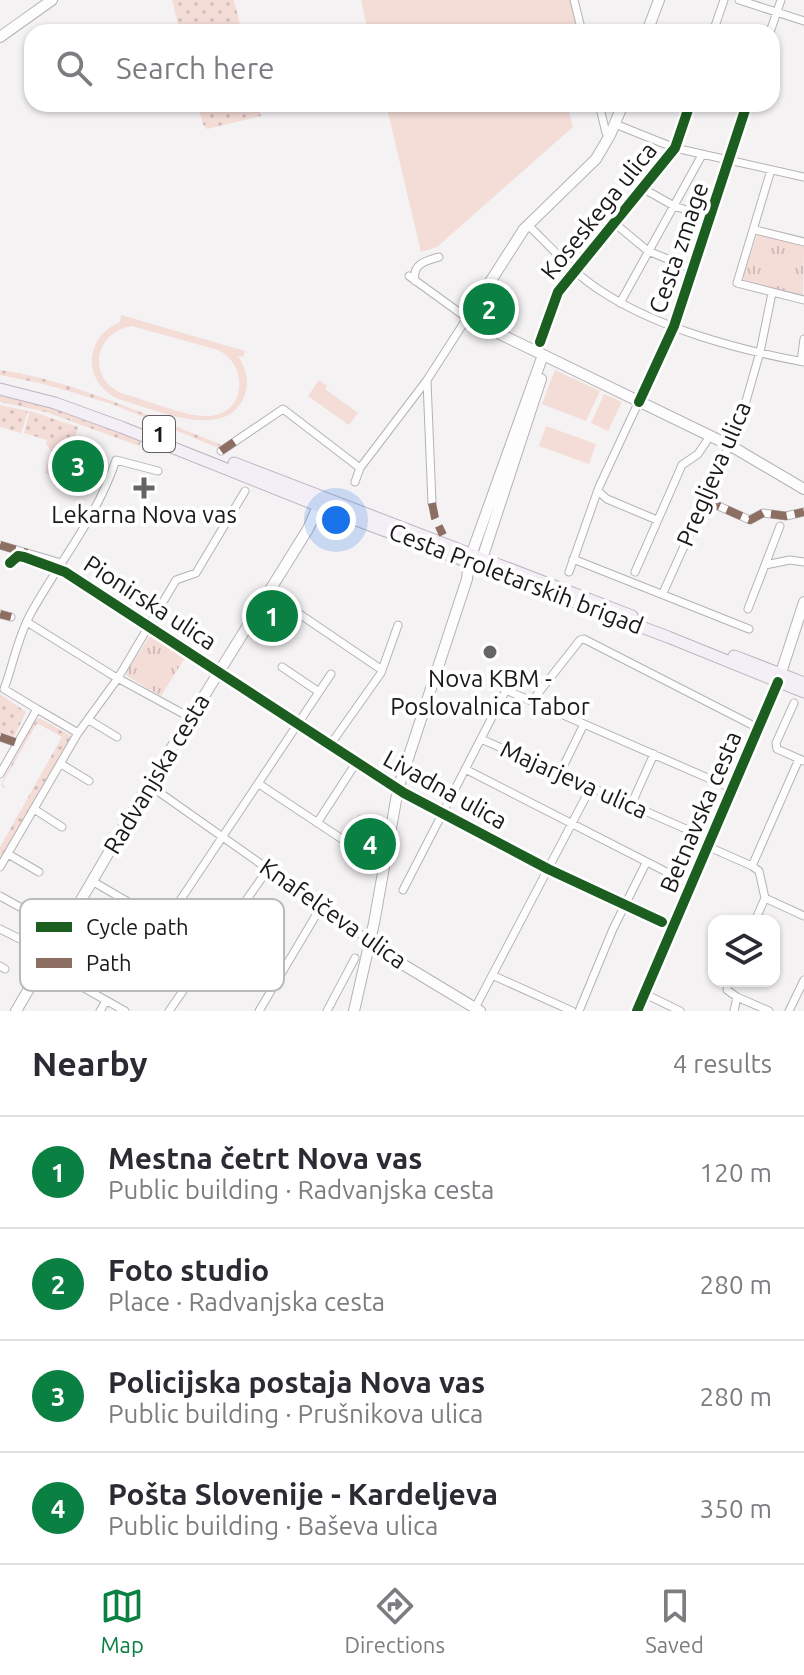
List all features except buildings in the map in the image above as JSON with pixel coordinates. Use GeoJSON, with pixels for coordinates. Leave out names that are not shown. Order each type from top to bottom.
{"type":"FeatureCollection","features":[{"type":"Feature","properties":{"kind":"main road","name":"Cesta Proletarskih brigad"},"geometry":{"type":"LineString","coordinates":[[0,383],[73,402],[317,500]]}},
{"type":"Feature","properties":{"kind":"main road","name":"Cesta Proletarskih brigad"},"geometry":{"type":"LineString","coordinates":[[0,389],[96,417],[779,677],[804,683]]}},
{"type":"Feature","properties":{"kind":"main road","name":"Cesta Proletarskih brigad"},"geometry":{"type":"LineString","coordinates":[[779,677],[804,692]]}},
{"type":"Feature","properties":{"kind":"street"},"geometry":{"type":"LineString","coordinates":[[574,0],[580,24]]}},
{"type":"Feature","properties":{"kind":"street"},"geometry":{"type":"LineString","coordinates":[[650,24],[659,0]]}},
{"type":"Feature","properties":{"kind":"street"},"geometry":{"type":"LineString","coordinates":[[716,24],[724,0]]}},
{"type":"Feature","properties":{"kind":"street"},"geometry":{"type":"LineString","coordinates":[[739,0],[804,21]]}},
{"type":"Feature","properties":{"kind":"street"},"geometry":{"type":"LineString","coordinates":[[773,24],[781,0]]}},
{"type":"Feature","properties":{"kind":"street"},"geometry":{"type":"LineString","coordinates":[[0,37],[45,2]]}},
{"type":"Feature","properties":{"kind":"street"},"geometry":{"type":"LineString","coordinates":[[601,112],[606,133],[610,135]]}},
{"type":"Feature","properties":{"kind":"street"},"geometry":{"type":"LineString","coordinates":[[355,482],[360,468],[427,380],[514,243],[528,225],[590,166],[610,135],[620,112]]}},
{"type":"Feature","properties":{"kind":"street","name":"Koseskega ulica"},"geometry":{"type":"LineString","coordinates":[[540,342],[558,292],[675,148],[687,112]]}},
{"type":"Feature","properties":{"kind":"street","name":"Cesta zmage"},"geometry":{"type":"LineString","coordinates":[[569,572],[598,491],[674,326],[744,112]]}},
{"type":"Feature","properties":{"kind":"street"},"geometry":{"type":"LineString","coordinates":[[615,124],[675,148],[804,177]]}},
{"type":"Feature","properties":{"kind":"street","name":"Cesta zmage"},"geometry":{"type":"LineString","coordinates":[[620,303],[702,155]]}},
{"type":"Feature","properties":{"kind":"street"},"geometry":{"type":"LineString","coordinates":[[771,170],[737,283],[804,300]]}},
{"type":"Feature","properties":{"kind":"street","name":"Koseskega ulica"},"geometry":{"type":"LineString","coordinates":[[644,189],[674,206]]}},
{"type":"Feature","properties":{"kind":"street","name":"Cesta zmage"},"geometry":{"type":"LineString","coordinates":[[674,206],[711,218]]}},
{"type":"Feature","properties":{"kind":"street"},"geometry":{"type":"LineString","coordinates":[[613,222],[648,251],[692,269]]}},
{"type":"Feature","properties":{"kind":"street"},"geometry":{"type":"LineString","coordinates":[[528,225],[597,289],[620,303],[674,326],[802,361],[804,339]]}},
{"type":"Feature","properties":{"kind":"street"},"geometry":{"type":"LineString","coordinates":[[755,230],[804,242]]}},
{"type":"Feature","properties":{"kind":"street"},"geometry":{"type":"LineString","coordinates":[[439,257],[422,262],[412,279],[467,318],[731,446],[804,489]]}},
{"type":"Feature","properties":{"kind":"street","name":"Pregljeva ulica"},"geometry":{"type":"LineString","coordinates":[[663,593],[731,446],[760,352],[772,293]]}},
{"type":"Feature","properties":{"kind":"street"},"geometry":{"type":"LineString","coordinates":[[356,1011],[373,943],[401,787],[467,579],[545,356]]}},
{"type":"Feature","properties":{"kind":"street"},"geometry":{"type":"LineString","coordinates":[[427,380],[432,503]]}},
{"type":"Feature","properties":{"kind":"street"},"geometry":{"type":"LineString","coordinates":[[221,451],[283,409],[360,468]]}},
{"type":"Feature","properties":{"kind":"street"},"geometry":{"type":"LineString","coordinates":[[635,572],[682,465],[698,454],[710,436]]}},
{"type":"Feature","properties":{"kind":"street"},"geometry":{"type":"LineString","coordinates":[[78,733],[4,689],[27,621],[105,493],[116,460],[158,471]]}},
{"type":"Feature","properties":{"kind":"street"},"geometry":{"type":"LineString","coordinates":[[0,867],[78,733],[118,678],[176,580],[196,573],[245,491]]}},
{"type":"Feature","properties":{"kind":"street"},"geometry":{"type":"LineString","coordinates":[[598,491],[607,499],[657,520]]}},
{"type":"Feature","properties":{"kind":"street","name":"Radvanjska cesta"},"geometry":{"type":"LineString","coordinates":[[82,899],[308,529],[317,500]]}},
{"type":"Feature","properties":{"kind":"street"},"geometry":{"type":"LineString","coordinates":[[705,500],[750,520],[763,513],[786,516],[804,512]]}},
{"type":"Feature","properties":{"kind":"street"},"geometry":{"type":"LineString","coordinates":[[748,609],[780,526]]}},
{"type":"Feature","properties":{"kind":"street"},"geometry":{"type":"LineString","coordinates":[[0,545],[60,566]]}},
{"type":"Feature","properties":{"kind":"street"},"geometry":{"type":"LineString","coordinates":[[10,563],[21,556],[60,566]]}},
{"type":"Feature","properties":{"kind":"street"},"geometry":{"type":"LineString","coordinates":[[573,559],[749,629]]}},
{"type":"Feature","properties":{"kind":"street"},"geometry":{"type":"LineString","coordinates":[[765,565],[790,560],[804,562]]}},
{"type":"Feature","properties":{"kind":"street","name":"Pionirska ulica"},"geometry":{"type":"LineString","coordinates":[[60,566],[219,672]]}},
{"type":"Feature","properties":{"kind":"street"},"geometry":{"type":"LineString","coordinates":[[267,592],[382,670]]}},
{"type":"Feature","properties":{"kind":"street","name":"Betnavska cesta"},"geometry":{"type":"LineString","coordinates":[[637,1011],[779,677],[804,602]]}},
{"type":"Feature","properties":{"kind":"street"},"geometry":{"type":"LineString","coordinates":[[0,614],[11,617]]}},
{"type":"Feature","properties":{"kind":"street"},"geometry":{"type":"LineString","coordinates":[[27,621],[118,678],[191,718]]}},
{"type":"Feature","properties":{"kind":"street"},"geometry":{"type":"LineString","coordinates":[[330,745],[382,670],[398,625]]}},
{"type":"Feature","properties":{"kind":"street"},"geometry":{"type":"LineString","coordinates":[[532,701],[580,640],[584,639],[758,728]]}},
{"type":"Feature","properties":{"kind":"street"},"geometry":{"type":"LineString","coordinates":[[282,667],[319,692]]}},
{"type":"Feature","properties":{"kind":"street","name":"Livadna ulica"},"geometry":{"type":"LineString","coordinates":[[219,672],[356,763],[443,813],[548,869],[662,922]]}},
{"type":"Feature","properties":{"kind":"street"},"geometry":{"type":"LineString","coordinates":[[180,899],[331,674]]}},
{"type":"Feature","properties":{"kind":"street"},"geometry":{"type":"LineString","coordinates":[[403,890],[506,690],[733,789]]}},
{"type":"Feature","properties":{"kind":"street"},"geometry":{"type":"LineString","coordinates":[[758,915],[765,898],[759,871],[752,866],[802,760],[777,749],[776,743],[794,703]]}},
{"type":"Feature","properties":{"kind":"street"},"geometry":{"type":"LineString","coordinates":[[0,774],[37,709]]}},
{"type":"Feature","properties":{"kind":"street"},"geometry":{"type":"LineString","coordinates":[[89,720],[117,737]]}},
{"type":"Feature","properties":{"kind":"street"},"geometry":{"type":"LineString","coordinates":[[560,773],[584,724]]}},
{"type":"Feature","properties":{"kind":"street"},"geometry":{"type":"LineString","coordinates":[[0,737],[17,743]]}},
{"type":"Feature","properties":{"kind":"street","name":"Majarjeva ulica"},"geometry":{"type":"LineString","coordinates":[[481,739],[631,805],[752,866]]}},
{"type":"Feature","properties":{"kind":"street"},"geometry":{"type":"LineString","coordinates":[[631,805],[654,754]]}},
{"type":"Feature","properties":{"kind":"street"},"geometry":{"type":"LineString","coordinates":[[317,823],[356,763]]}},
{"type":"Feature","properties":{"kind":"street"},"geometry":{"type":"LineString","coordinates":[[61,764],[89,781]]}},
{"type":"Feature","properties":{"kind":"street"},"geometry":{"type":"LineString","coordinates":[[465,769],[692,885]]}},
{"type":"Feature","properties":{"kind":"street"},"geometry":{"type":"LineString","coordinates":[[259,784],[354,847]]}},
{"type":"Feature","properties":{"kind":"street","name":"Knafelčeva ulica"},"geometry":{"type":"LineString","coordinates":[[149,785],[322,905],[384,953],[478,1009]]}},
{"type":"Feature","properties":{"kind":"street"},"geometry":{"type":"LineString","coordinates":[[478,1009],[492,975],[591,787]]}},
{"type":"Feature","properties":{"kind":"street"},"geometry":{"type":"LineString","coordinates":[[34,809],[62,827]]}},
{"type":"Feature","properties":{"kind":"street"},"geometry":{"type":"LineString","coordinates":[[345,841],[360,820]]}},
{"type":"Feature","properties":{"kind":"street"},"geometry":{"type":"LineString","coordinates":[[8,854],[39,872]]}},
{"type":"Feature","properties":{"kind":"street"},"geometry":{"type":"LineString","coordinates":[[579,1011],[646,863]]}},
{"type":"Feature","properties":{"kind":"street"},"geometry":{"type":"LineString","coordinates":[[247,899],[268,869]]}},
{"type":"Feature","properties":{"kind":"street"},"geometry":{"type":"LineString","coordinates":[[92,881],[123,899]]}},
{"type":"Feature","properties":{"kind":"street"},"geometry":{"type":"LineString","coordinates":[[0,896],[20,907]]}},
{"type":"Feature","properties":{"kind":"street"},"geometry":{"type":"LineString","coordinates":[[765,898],[804,916]]}},
{"type":"Feature","properties":{"kind":"street"},"geometry":{"type":"LineString","coordinates":[[284,969],[322,905]]}},
{"type":"Feature","properties":{"kind":"street"},"geometry":{"type":"LineString","coordinates":[[0,929],[20,939]]}},
{"type":"Feature","properties":{"kind":"street"},"geometry":{"type":"LineString","coordinates":[[327,1011],[355,958]]}},
{"type":"Feature","properties":{"kind":"street"},"geometry":{"type":"LineString","coordinates":[[492,975],[572,1011]]}},
{"type":"Feature","properties":{"kind":"street"},"geometry":{"type":"LineString","coordinates":[[789,1011],[804,980]]}},
{"type":"Feature","properties":{"kind":"street"},"geometry":{"type":"LineString","coordinates":[[727,987],[737,997],[769,1011]]}},
{"type":"Feature","properties":{"kind":"street","name":"Radvanjska cesta"},"geometry":{"type":"LineString","coordinates":[[16,1011],[28,991]]}},
{"type":"Feature","properties":{"kind":"street"},"geometry":{"type":"LineString","coordinates":[[90,991],[125,1011]]}},
{"type":"Feature","properties":{"kind":"street"},"geometry":{"type":"LineString","coordinates":[[169,1011],[183,991]]}},
{"type":"Feature","properties":{"kind":"street"},"geometry":{"type":"LineString","coordinates":[[259,1011],[271,991]]}},
{"type":"Feature","properties":{"kind":"street"},"geometry":{"type":"LineString","coordinates":[[645,994],[680,1011]]}},
{"type":"Feature","properties":{"kind":"street"},"geometry":{"type":"LineString","coordinates":[[734,1011],[737,997]]}},
{"type":"Feature","properties":{"kind":"street"},"geometry":{"type":"LineString","coordinates":[[100,1011],[106,1001]]}},
{"type":"Feature","properties":{"kind":"green space"},"geometry":{"type":"Polygon","coordinates":[[[172,0],[234,0],[240,24],[178,24],[172,0]]]}},
{"type":"Feature","properties":{"kind":"green space"},"geometry":{"type":"Polygon","coordinates":[[[361,0],[570,0],[576,24],[366,24],[361,0]]]}},
{"type":"Feature","properties":{"kind":"green space"},"geometry":{"type":"Polygon","coordinates":[[[199,112],[260,112],[261,116],[207,129],[199,112]]]}},
{"type":"Feature","properties":{"kind":"green space"},"geometry":{"type":"Polygon","coordinates":[[[388,112],[569,112],[573,127],[437,247],[421,252],[388,112]]]}},
{"type":"Feature","properties":{"kind":"green space"},"geometry":{"type":"Polygon","coordinates":[[[757,235],[804,243],[803,295],[745,282],[743,277],[757,235]]]}},
{"type":"Feature","properties":{"kind":"green space"},"geometry":{"type":"Polygon","coordinates":[[[121,315],[245,351],[243,357],[238,356],[247,386],[235,411],[221,418],[187,419],[118,399],[106,391],[93,371],[94,348],[108,329],[120,322],[121,315]],[[132,326],[110,336],[103,345],[99,366],[110,386],[121,393],[176,411],[207,416],[230,408],[239,389],[235,367],[218,350],[132,326]]]}},
{"type":"Feature","properties":{"kind":"green space"},"geometry":{"type":"Polygon","coordinates":[[[0,370],[84,391],[220,444],[221,449],[112,404],[0,375],[0,370]]]}},
{"type":"Feature","properties":{"kind":"green space"},"geometry":{"type":"Polygon","coordinates":[[[555,370],[600,391],[586,421],[542,404],[555,370]]]}},
{"type":"Feature","properties":{"kind":"green space"},"geometry":{"type":"Polygon","coordinates":[[[319,380],[327,386],[325,389],[358,413],[349,425],[308,396],[319,380]]]}},
{"type":"Feature","properties":{"kind":"green space"},"geometry":{"type":"Polygon","coordinates":[[[0,392],[39,401],[142,440],[139,446],[46,412],[0,402],[0,392]]]}},
{"type":"Feature","properties":{"kind":"green space"},"geometry":{"type":"Polygon","coordinates":[[[604,394],[622,402],[608,431],[591,423],[604,394]]]}},
{"type":"Feature","properties":{"kind":"green space"},"geometry":{"type":"Polygon","coordinates":[[[0,405],[28,411],[21,433],[0,427],[0,405]]]}},
{"type":"Feature","properties":{"kind":"green space"},"geometry":{"type":"Polygon","coordinates":[[[30,411],[78,427],[64,479],[45,473],[49,458],[55,456],[46,444],[47,440],[24,433],[30,411]]]}},
{"type":"Feature","properties":{"kind":"green space"},"geometry":{"type":"Polygon","coordinates":[[[546,426],[596,444],[589,464],[539,446],[546,426]]]}},
{"type":"Feature","properties":{"kind":"green space"},"geometry":{"type":"Polygon","coordinates":[[[151,634],[186,656],[161,696],[127,676],[127,671],[151,634]]]}},
{"type":"Feature","properties":{"kind":"green space"},"geometry":{"type":"Polygon","coordinates":[[[0,694],[26,712],[13,739],[0,735],[0,694]]]}},
{"type":"Feature","properties":{"kind":"green space"},"geometry":{"type":"Polygon","coordinates":[[[39,718],[73,737],[0,861],[0,847],[62,737],[37,723],[2,784],[5,788],[1,786],[1,784],[35,721],[39,718]]]}},
{"type":"Feature","properties":{"kind":"marked path"},"geometry":{"type":"LineString","coordinates":[[221,451],[240,438]]}},
{"type":"Feature","properties":{"kind":"marked path"},"geometry":{"type":"LineString","coordinates":[[705,500],[750,520],[763,513],[786,516],[804,512]]}},
{"type":"Feature","properties":{"kind":"marked path"},"geometry":{"type":"LineString","coordinates":[[432,503],[443,535]]}},
{"type":"Feature","properties":{"kind":"marked path"},"geometry":{"type":"LineString","coordinates":[[0,545],[27,553]]}},
{"type":"Feature","properties":{"kind":"marked path"},"geometry":{"type":"LineString","coordinates":[[0,614],[11,617]]}},
{"type":"Feature","properties":{"kind":"marked path"},"geometry":{"type":"LineString","coordinates":[[0,737],[17,743]]}},
{"type":"Feature","properties":{"kind":"cycle path"},"geometry":{"type":"LineString","coordinates":[[540,342],[558,292],[675,148],[687,112]]}},
{"type":"Feature","properties":{"kind":"cycle path"},"geometry":{"type":"LineString","coordinates":[[639,402],[674,326],[744,112]]}},
{"type":"Feature","properties":{"kind":"cycle path"},"geometry":{"type":"LineString","coordinates":[[10,563],[18,556],[65,572],[404,793],[548,869],[662,922]]}},
{"type":"Feature","properties":{"kind":"cycle path"},"geometry":{"type":"LineString","coordinates":[[637,1011],[778,682]]}},
{"type":"Feature","properties":{"kind":"place","name":"Foto studio"},"geometry":{"type":"Point","coordinates":[489,309]}},
{"type":"Feature","properties":{"kind":"place","name":"Policijska postaja Nova vas"},"geometry":{"type":"Point","coordinates":[78,466]}},
{"type":"Feature","properties":{"kind":"place","name":"Lekarna Nova vas"},"geometry":{"type":"Point","coordinates":[144,488]}},
{"type":"Feature","properties":{"kind":"place","name":"Mestna četrt Nova vas"},"geometry":{"type":"Point","coordinates":[272,616]}},
{"type":"Feature","properties":{"kind":"place","name":"Nova KBM - Poslovalnica Tabor"},"geometry":{"type":"Point","coordinates":[490,652]}},
{"type":"Feature","properties":{"kind":"place","name":"Pošta Slovenije - Kardeljeva"},"geometry":{"type":"Point","coordinates":[370,844]}}]}
